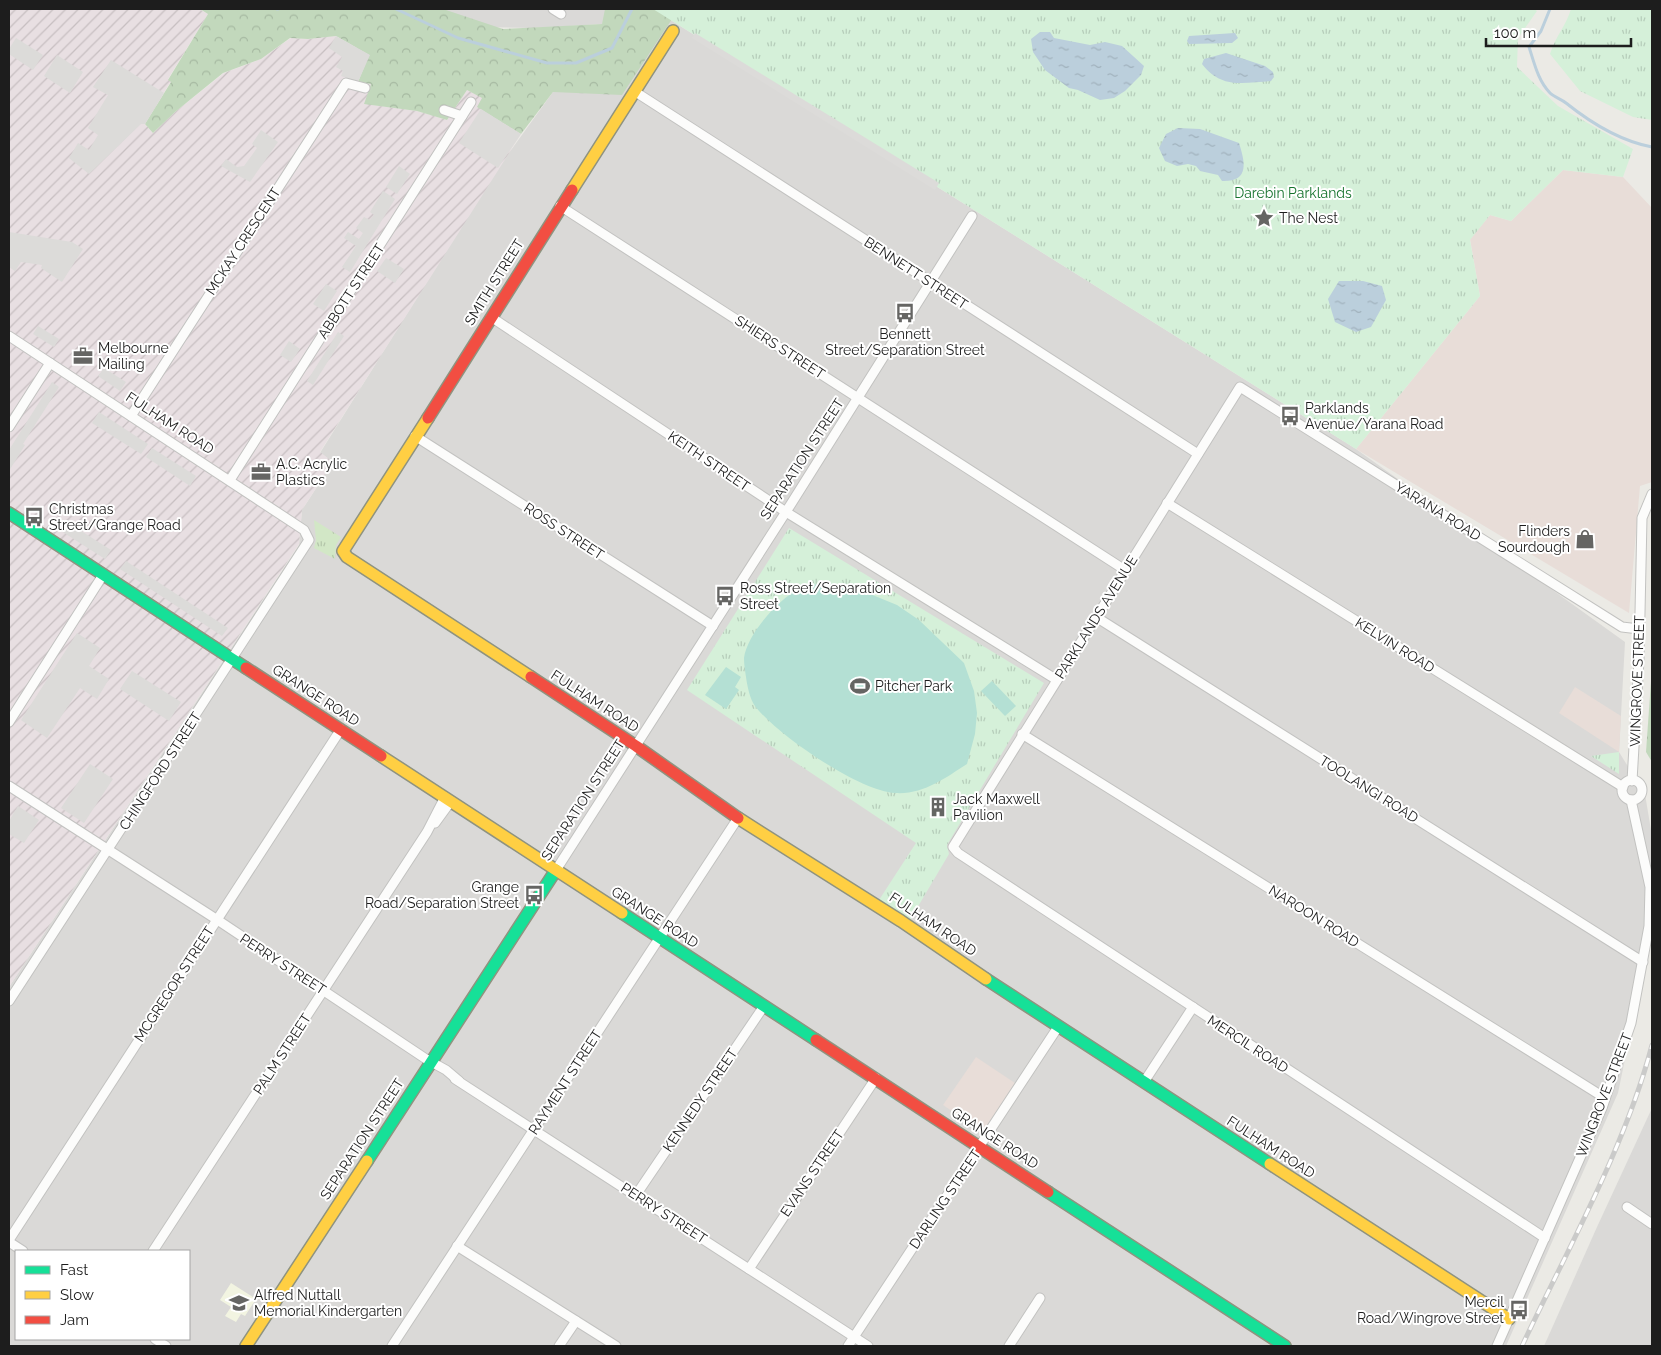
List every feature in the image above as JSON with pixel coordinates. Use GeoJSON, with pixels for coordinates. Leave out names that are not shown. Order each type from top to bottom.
{"type":"FeatureCollection","features":[{"type":"Feature","properties":{"kind":"street"},"geometry":{"type":"LineString","coordinates":[[553,9],[562,14]]}},
{"type":"Feature","properties":{"kind":"street","name":"SMITH STREET"},"geometry":{"type":"LineString","coordinates":[[343,551],[414,436],[673,31]]}},
{"type":"Feature","properties":{"kind":"street","name":"MCKAY CRESCENT"},"geometry":{"type":"LineString","coordinates":[[130,416],[346,83],[364,88]]}},
{"type":"Feature","properties":{"kind":"street","name":"BENNETT STREET"},"geometry":{"type":"LineString","coordinates":[[634,91],[1198,454]]}},
{"type":"Feature","properties":{"kind":"street","name":"ABBOTT STREET"},"geometry":{"type":"LineString","coordinates":[[230,480],[471,102]]}},
{"type":"Feature","properties":{"kind":"street"},"geometry":{"type":"LineString","coordinates":[[444,110],[462,116]]}},
{"type":"Feature","properties":{"kind":"street","name":"SHIERS STREET"},"geometry":{"type":"LineString","coordinates":[[560,206],[1125,570]]}},
{"type":"Feature","properties":{"kind":"street","name":"SEPARATION STREET"},"geometry":{"type":"LineString","coordinates":[[246,1346],[636,746],[972,216]]}},
{"type":"Feature","properties":{"kind":"street","name":"KEITH STREET"},"geometry":{"type":"LineString","coordinates":[[491,317],[786,512],[1057,680]]}},
{"type":"Feature","properties":{"kind":"street","name":"FULHAM ROAD"},"geometry":{"type":"LineString","coordinates":[[9,336],[304,530],[309,540]]}},
{"type":"Feature","properties":{"kind":"street"},"geometry":{"type":"LineString","coordinates":[[9,427],[50,363]]}},
{"type":"Feature","properties":{"kind":"street","name":"PARKLANDS AVENUE"},"geometry":{"type":"LineString","coordinates":[[953,847],[1240,387]]}},
{"type":"Feature","properties":{"kind":"street","name":"YARANA ROAD"},"geometry":{"type":"LineString","coordinates":[[1240,387],[1622,627],[1639,629]]}},
{"type":"Feature","properties":{"kind":"street","name":"ROSS STREET"},"geometry":{"type":"LineString","coordinates":[[414,436],[713,626]]}},
{"type":"Feature","properties":{"kind":"street","name":"WINGROVE STREET"},"geometry":{"type":"LineString","coordinates":[[1632,780],[1640,660],[1642,518],[1652,494]]}},
{"type":"Feature","properties":{"kind":"street","name":"KELVIN ROAD"},"geometry":{"type":"LineString","coordinates":[[1167,503],[1623,787]]}},
{"type":"Feature","properties":{"kind":"street","name":"GRANGE ROAD"},"geometry":{"type":"LineString","coordinates":[[9,513],[1285,1346]]}},
{"type":"Feature","properties":{"kind":"street","name":"CHINGFORD STREET"},"geometry":{"type":"LineString","coordinates":[[9,1001],[309,540]]}},
{"type":"Feature","properties":{"kind":"street","name":"FULHAM ROAD"},"geometry":{"type":"LineString","coordinates":[[343,551],[347,557],[636,746],[738,818],[901,921],[1058,1027],[1508,1319]]}},
{"type":"Feature","properties":{"kind":"street"},"geometry":{"type":"LineString","coordinates":[[9,722],[103,575]]}},
{"type":"Feature","properties":{"kind":"street","name":"TOOLANGI ROAD"},"geometry":{"type":"LineString","coordinates":[[1096,617],[1643,962]]}},
{"type":"Feature","properties":{"kind":"street","name":"MCGREGOR STREET"},"geometry":{"type":"LineString","coordinates":[[9,1241],[341,729]]}},
{"type":"Feature","properties":{"kind":"street","name":"NAROON ROAD"},"geometry":{"type":"LineString","coordinates":[[1022,734],[1606,1098]]}},
{"type":"Feature","properties":{"kind":"street"},"geometry":{"type":"LineString","coordinates":[[1632,780],[1640,785],[1642,791],[1639,796],[1631,800],[1624,795],[1623,787],[1626,782],[1632,780]]}},
{"type":"Feature","properties":{"kind":"street","name":"PERRY STREET"},"geometry":{"type":"LineString","coordinates":[[9,786],[868,1346]]}},
{"type":"Feature","properties":{"kind":"street","name":"PALM STREET"},"geometry":{"type":"LineString","coordinates":[[154,1250],[448,799]]}},
{"type":"Feature","properties":{"kind":"street","name":"WINGROVE STREET"},"geometry":{"type":"LineString","coordinates":[[1496,1346],[1606,1098],[1631,1023],[1649,926],[1650,887],[1631,800]]}},
{"type":"Feature","properties":{"kind":"street","name":"RAYMENT STREET"},"geometry":{"type":"LineString","coordinates":[[392,1346],[738,818]]}},
{"type":"Feature","properties":{"kind":"street","name":"MERCIL ROAD"},"geometry":{"type":"LineString","coordinates":[[953,847],[966,859],[1545,1238]]}},
{"type":"Feature","properties":{"kind":"street","name":"KENNEDY STREET"},"geometry":{"type":"LineString","coordinates":[[636,1195],[764,1006]]}},
{"type":"Feature","properties":{"kind":"street"},"geometry":{"type":"LineString","coordinates":[[1144,1082],[1193,1007]]}},
{"type":"Feature","properties":{"kind":"street","name":"DARLING STREET"},"geometry":{"type":"LineString","coordinates":[[848,1346],[1058,1027]]}},
{"type":"Feature","properties":{"kind":"street","name":"EVANS STREET"},"geometry":{"type":"LineString","coordinates":[[749,1269],[876,1078]]}},
{"type":"Feature","properties":{"kind":"street"},"geometry":{"type":"LineString","coordinates":[[1627,1207],[1652,1224]]}},
{"type":"Feature","properties":{"kind":"street"},"geometry":{"type":"LineString","coordinates":[[9,1241],[22,1250]]}},
{"type":"Feature","properties":{"kind":"street"},"geometry":{"type":"LineString","coordinates":[[457,1246],[616,1346]]}},
{"type":"Feature","properties":{"kind":"street"},"geometry":{"type":"LineString","coordinates":[[1008,1346],[1040,1298]]}},
{"type":"Feature","properties":{"kind":"street"},"geometry":{"type":"LineString","coordinates":[[559,1346],[576,1321]]}},
{"type":"Feature","properties":{"kind":"shaded area"},"geometry":{"type":"Polygon","coordinates":[[[9,9],[199,9],[208,14],[168,79],[171,81],[145,124],[153,133],[175,112],[224,73],[261,59],[291,38],[308,39],[336,36],[358,82],[371,84],[365,104],[417,111],[447,120],[467,90],[483,98],[478,107],[521,134],[320,452],[333,462],[302,510],[299,544],[9,987],[9,9]]]}},
{"type":"Feature","properties":{"kind":"shaded area"},"geometry":{"type":"Polygon","coordinates":[[[439,9],[611,9],[602,24],[535,28],[472,27],[439,9]]]}},
{"type":"Feature","properties":{"kind":"shaded area"},"geometry":{"type":"Polygon","coordinates":[[[653,9],[1356,449],[1625,642],[1619,752],[1645,794],[1652,836],[1652,929],[1618,1093],[1506,1346],[9,1346],[9,987],[299,545],[302,510],[333,462],[320,453],[498,168],[553,92],[653,9]]]}},
{"type":"Feature","properties":{"kind":"shaded area"},"geometry":{"type":"Polygon","coordinates":[[[695,33],[939,183],[935,190],[692,38],[695,33]]]}},
{"type":"Feature","properties":{"kind":"shaded area"},"geometry":{"type":"Polygon","coordinates":[[[336,36],[370,55],[358,82],[341,76],[343,71],[336,67],[342,57],[329,48],[336,36]]]}},
{"type":"Feature","properties":{"kind":"shaded area"},"geometry":{"type":"Polygon","coordinates":[[[16,38],[43,55],[33,70],[9,54],[9,49],[16,38]]]}},
{"type":"Feature","properties":{"kind":"shaded area"},"geometry":{"type":"Polygon","coordinates":[[[57,55],[83,72],[70,93],[44,76],[57,55]]]}},
{"type":"Feature","properties":{"kind":"shaded area"},"geometry":{"type":"Polygon","coordinates":[[[111,60],[164,93],[145,124],[141,124],[89,174],[69,158],[78,143],[89,150],[98,135],[88,128],[108,95],[93,87],[111,60]]]}},
{"type":"Feature","properties":{"kind":"shaded area"},"geometry":{"type":"Polygon","coordinates":[[[481,109],[521,134],[498,168],[459,143],[481,109]]]}},
{"type":"Feature","properties":{"kind":"shaded area"},"geometry":{"type":"Polygon","coordinates":[[[261,130],[278,142],[250,182],[221,166],[226,159],[237,167],[244,166],[257,148],[252,144],[261,130]]]}},
{"type":"Feature","properties":{"kind":"shaded area"},"geometry":{"type":"Polygon","coordinates":[[[399,166],[410,174],[397,194],[386,187],[399,166]]]}},
{"type":"Feature","properties":{"kind":"shaded area"},"geometry":{"type":"Polygon","coordinates":[[[1563,170],[1623,177],[1652,208],[1652,482],[1640,486],[1629,613],[1356,449],[1480,296],[1470,239],[1490,215],[1511,221],[1563,170]]]}},
{"type":"Feature","properties":{"kind":"shaded area"},"geometry":{"type":"Polygon","coordinates":[[[383,191],[395,199],[350,272],[342,267],[356,246],[344,238],[348,232],[359,239],[363,233],[356,228],[364,217],[370,220],[374,215],[370,212],[383,191]]]}},
{"type":"Feature","properties":{"kind":"shaded area"},"geometry":{"type":"Polygon","coordinates":[[[9,232],[72,242],[83,249],[62,282],[41,268],[42,265],[21,262],[15,271],[9,267],[9,232]]]}},
{"type":"Feature","properties":{"kind":"shaded area"},"geometry":{"type":"Polygon","coordinates":[[[386,258],[404,269],[395,283],[377,271],[386,258]]]}},
{"type":"Feature","properties":{"kind":"shaded area"},"geometry":{"type":"Polygon","coordinates":[[[326,284],[337,291],[324,311],[313,304],[326,284]]]}},
{"type":"Feature","properties":{"kind":"shaded area"},"geometry":{"type":"Polygon","coordinates":[[[38,326],[59,339],[54,347],[33,334],[38,326]]]}},
{"type":"Feature","properties":{"kind":"shaded area"},"geometry":{"type":"Polygon","coordinates":[[[338,332],[344,336],[313,385],[307,381],[338,332]]]}},
{"type":"Feature","properties":{"kind":"shaded area"},"geometry":{"type":"Polygon","coordinates":[[[289,341],[300,349],[291,362],[280,355],[289,341]]]}},
{"type":"Feature","properties":{"kind":"shaded area"},"geometry":{"type":"Polygon","coordinates":[[[104,368],[126,382],[120,391],[98,376],[104,368]]]}},
{"type":"Feature","properties":{"kind":"shaded area"},"geometry":{"type":"Polygon","coordinates":[[[52,382],[59,387],[23,444],[25,445],[9,471],[9,450],[52,382]]]}},
{"type":"Feature","properties":{"kind":"shaded area"},"geometry":{"type":"Polygon","coordinates":[[[99,412],[148,444],[141,454],[92,423],[99,412]]]}},
{"type":"Feature","properties":{"kind":"shaded area"},"geometry":{"type":"Polygon","coordinates":[[[152,448],[196,476],[190,486],[146,457],[152,448]]]}},
{"type":"Feature","properties":{"kind":"shaded area"},"geometry":{"type":"Polygon","coordinates":[[[64,520],[111,550],[105,559],[58,529],[64,520]]]}},
{"type":"Feature","properties":{"kind":"shaded area"},"geometry":{"type":"Polygon","coordinates":[[[126,561],[228,628],[222,636],[120,569],[126,561]]]}},
{"type":"Feature","properties":{"kind":"shaded area"},"geometry":{"type":"Polygon","coordinates":[[[77,633],[100,648],[89,666],[109,679],[97,699],[80,688],[47,738],[21,720],[77,633]]]}},
{"type":"Feature","properties":{"kind":"shaded area"},"geometry":{"type":"Polygon","coordinates":[[[132,671],[181,702],[169,721],[120,689],[132,671]]]}},
{"type":"Feature","properties":{"kind":"shaded area"},"geometry":{"type":"Polygon","coordinates":[[[1575,687],[1621,716],[1619,752],[1559,713],[1575,687]]]}},
{"type":"Feature","properties":{"kind":"shaded area"},"geometry":{"type":"Polygon","coordinates":[[[90,764],[113,779],[84,823],[61,808],[90,764]]]}},
{"type":"Feature","properties":{"kind":"shaded area"},"geometry":{"type":"Polygon","coordinates":[[[18,806],[39,820],[24,843],[9,834],[9,821],[18,806]]]}},
{"type":"Feature","properties":{"kind":"shaded area"},"geometry":{"type":"Polygon","coordinates":[[[976,1057],[1015,1083],[983,1132],[943,1105],[976,1057]]]}},
{"type":"Feature","properties":{"kind":"shaded area"},"geometry":{"type":"Polygon","coordinates":[[[1652,1108],[1652,1346],[1544,1346],[1597,1227],[1652,1108]]]}},
{"type":"Feature","properties":{"kind":"shaded area","name":"Alfred Nuttall Memorial Kindergarten"},"geometry":{"type":"Polygon","coordinates":[[[231,1283],[256,1299],[245,1316],[241,1314],[236,1322],[225,1316],[231,1307],[220,1300],[231,1283]]]}},
{"type":"Feature","properties":{"kind":"green space"},"geometry":{"type":"Polygon","coordinates":[[[200,9],[443,9],[503,29],[602,24],[605,9],[786,9],[674,16],[622,95],[553,92],[521,134],[477,107],[482,98],[467,90],[447,120],[417,111],[364,104],[371,84],[358,82],[369,55],[336,36],[308,39],[290,38],[261,59],[223,73],[175,112],[153,133],[145,124],[171,82],[168,80],[208,14],[200,9]]]}},
{"type":"Feature","properties":{"kind":"green space","name":"Darebin Parklands"},"geometry":{"type":"Polygon","coordinates":[[[653,9],[1534,9],[1537,11],[1518,38],[1517,67],[1558,106],[1633,149],[1623,177],[1563,170],[1511,221],[1490,215],[1470,240],[1480,296],[1356,449],[653,9]]]}},
{"type":"Feature","properties":{"kind":"green space"},"geometry":{"type":"Polygon","coordinates":[[[1571,9],[1651,9],[1652,120],[1633,117],[1580,91],[1550,54],[1571,9]]]}},
{"type":"Feature","properties":{"kind":"green space"},"geometry":{"type":"Polygon","coordinates":[[[314,520],[341,537],[336,545],[335,559],[314,548],[316,540],[314,520]]]}},
{"type":"Feature","properties":{"kind":"green space","name":"Pitcher Park"},"geometry":{"type":"Polygon","coordinates":[[[789,528],[1044,683],[947,845],[949,854],[910,920],[879,900],[916,843],[687,690],[789,528]]]}},
{"type":"Feature","properties":{"kind":"green space","name":"Pitcher Park"},"geometry":{"type":"Polygon","coordinates":[[[821,583],[848,585],[897,605],[919,620],[964,663],[974,691],[977,713],[975,734],[967,764],[933,784],[915,791],[895,793],[880,790],[861,783],[799,746],[781,732],[755,706],[749,692],[744,663],[746,649],[751,639],[773,609],[782,601],[799,589],[821,583]]]}},
{"type":"Feature","properties":{"kind":"green space"},"geometry":{"type":"Polygon","coordinates":[[[726,667],[741,677],[735,687],[739,690],[726,709],[705,695],[726,667]]]}},
{"type":"Feature","properties":{"kind":"green space"},"geometry":{"type":"Polygon","coordinates":[[[992,681],[1016,706],[1005,716],[981,691],[992,681]]]}},
{"type":"Feature","properties":{"kind":"green space"},"geometry":{"type":"Polygon","coordinates":[[[1652,681],[1652,762],[1646,752],[1652,681]]]}},
{"type":"Feature","properties":{"kind":"green space"},"geometry":{"type":"Polygon","coordinates":[[[1619,752],[1619,774],[1591,756],[1619,752]]]}},
{"type":"Feature","properties":{"kind":"water"},"geometry":{"type":"Polygon","coordinates":[[[1040,32],[1050,32],[1054,38],[1090,45],[1105,42],[1122,46],[1144,66],[1141,75],[1125,91],[1114,98],[1100,100],[1069,88],[1045,70],[1033,52],[1031,39],[1040,32]]]}},
{"type":"Feature","properties":{"kind":"water"},"geometry":{"type":"Polygon","coordinates":[[[1235,33],[1238,38],[1232,43],[1189,44],[1187,41],[1189,36],[1235,33]]]}},
{"type":"Feature","properties":{"kind":"water"},"geometry":{"type":"Polygon","coordinates":[[[1226,53],[1265,66],[1273,72],[1274,77],[1271,81],[1233,83],[1217,77],[1202,64],[1204,59],[1226,53]]]}},
{"type":"Feature","properties":{"kind":"water"},"geometry":{"type":"Polygon","coordinates":[[[1178,128],[1200,129],[1239,143],[1244,164],[1241,174],[1237,178],[1222,181],[1218,175],[1200,171],[1196,166],[1188,164],[1177,166],[1165,161],[1159,148],[1166,134],[1178,128]]]}},
{"type":"Feature","properties":{"kind":"water"},"geometry":{"type":"Polygon","coordinates":[[[1339,281],[1363,281],[1382,286],[1386,300],[1371,327],[1356,332],[1335,322],[1328,299],[1339,281]]]}},
{"type":"Feature","properties":{"kind":"waterway"},"geometry":{"type":"LineString","coordinates":[[396,9],[458,38],[547,63],[576,63],[612,48],[632,9]]}},
{"type":"Feature","properties":{"kind":"waterway"},"geometry":{"type":"LineString","coordinates":[[1550,9],[1541,31],[1529,47],[1542,83],[1552,94],[1606,130],[1617,136],[1652,147]]}},
{"type":"Feature","properties":{"kind":"railway"},"geometry":{"type":"LineString","coordinates":[[1522,1346],[1611,1160],[1641,1084],[1652,1045]]}},
{"type":"Feature","properties":{"kind":"traffic: fast"},"geometry":{"type":"LineString","coordinates":[[9,513],[246,668]]}},
{"type":"Feature","properties":{"kind":"traffic: fast"},"geometry":{"type":"LineString","coordinates":[[367,1161],[556,870]]}},
{"type":"Feature","properties":{"kind":"traffic: fast"},"geometry":{"type":"LineString","coordinates":[[622,913],[816,1040]]}},
{"type":"Feature","properties":{"kind":"traffic: fast"},"geometry":{"type":"LineString","coordinates":[[986,979],[1270,1164]]}},
{"type":"Feature","properties":{"kind":"traffic: fast"},"geometry":{"type":"LineString","coordinates":[[1048,1192],[1285,1346]]}},
{"type":"Feature","properties":{"kind":"traffic: slow"},"geometry":{"type":"LineString","coordinates":[[572,190],[673,31]]}},
{"type":"Feature","properties":{"kind":"traffic: slow"},"geometry":{"type":"LineString","coordinates":[[428,418],[343,551],[347,557],[531,677]]}},
{"type":"Feature","properties":{"kind":"traffic: slow"},"geometry":{"type":"LineString","coordinates":[[381,756],[622,913]]}},
{"type":"Feature","properties":{"kind":"traffic: slow"},"geometry":{"type":"LineString","coordinates":[[738,818],[901,921],[986,979]]}},
{"type":"Feature","properties":{"kind":"traffic: slow"},"geometry":{"type":"LineString","coordinates":[[246,1346],[367,1161]]}},
{"type":"Feature","properties":{"kind":"traffic: slow"},"geometry":{"type":"LineString","coordinates":[[1270,1164],[1509,1319]]}},
{"type":"Feature","properties":{"kind":"traffic: jam"},"geometry":{"type":"LineString","coordinates":[[428,418],[572,190]]}},
{"type":"Feature","properties":{"kind":"traffic: jam"},"geometry":{"type":"LineString","coordinates":[[246,668],[381,756]]}},
{"type":"Feature","properties":{"kind":"traffic: jam"},"geometry":{"type":"LineString","coordinates":[[531,677],[636,746],[738,818]]}},
{"type":"Feature","properties":{"kind":"traffic: jam"},"geometry":{"type":"LineString","coordinates":[[816,1040],[1048,1192]]}},
{"type":"Feature","properties":{"kind":"place","name":"The Nest"},"geometry":{"type":"Point","coordinates":[1264,218]}},
{"type":"Feature","properties":{"kind":"place","name":"Bennett Street/Separation Street"},"geometry":{"type":"Point","coordinates":[905,313]}},
{"type":"Feature","properties":{"kind":"place","name":"Melbourne Mailing"},"geometry":{"type":"Point","coordinates":[83,356]}},
{"type":"Feature","properties":{"kind":"place","name":"Parklands Avenue/Yarana Road"},"geometry":{"type":"Point","coordinates":[1290,416]}},
{"type":"Feature","properties":{"kind":"place","name":"A.C. Acrylic Plastics"},"geometry":{"type":"Point","coordinates":[261,472]}},
{"type":"Feature","properties":{"kind":"place","name":"Christmas Street/Grange Road"},"geometry":{"type":"Point","coordinates":[34,517]}},
{"type":"Feature","properties":{"kind":"place","name":"Flinders Sourdough"},"geometry":{"type":"Point","coordinates":[1585,539]}},
{"type":"Feature","properties":{"kind":"place","name":"Ross Street/Separation Street"},"geometry":{"type":"Point","coordinates":[725,596]}},
{"type":"Feature","properties":{"kind":"place","name":"Pitcher Park"},"geometry":{"type":"Point","coordinates":[860,686]}},
{"type":"Feature","properties":{"kind":"place","name":"Jack Maxwell Pavilion"},"geometry":{"type":"Point","coordinates":[938,807]}},
{"type":"Feature","properties":{"kind":"place","name":"Grange Road/Separation Street"},"geometry":{"type":"Point","coordinates":[534,895]}},
{"type":"Feature","properties":{"kind":"place","name":"Alfred Nuttall Memorial Kindergarten"},"geometry":{"type":"Point","coordinates":[239,1303]}},
{"type":"Feature","properties":{"kind":"place","name":"Mercil Road/Wingrove Street"},"geometry":{"type":"Point","coordinates":[1519,1310]}}]}
